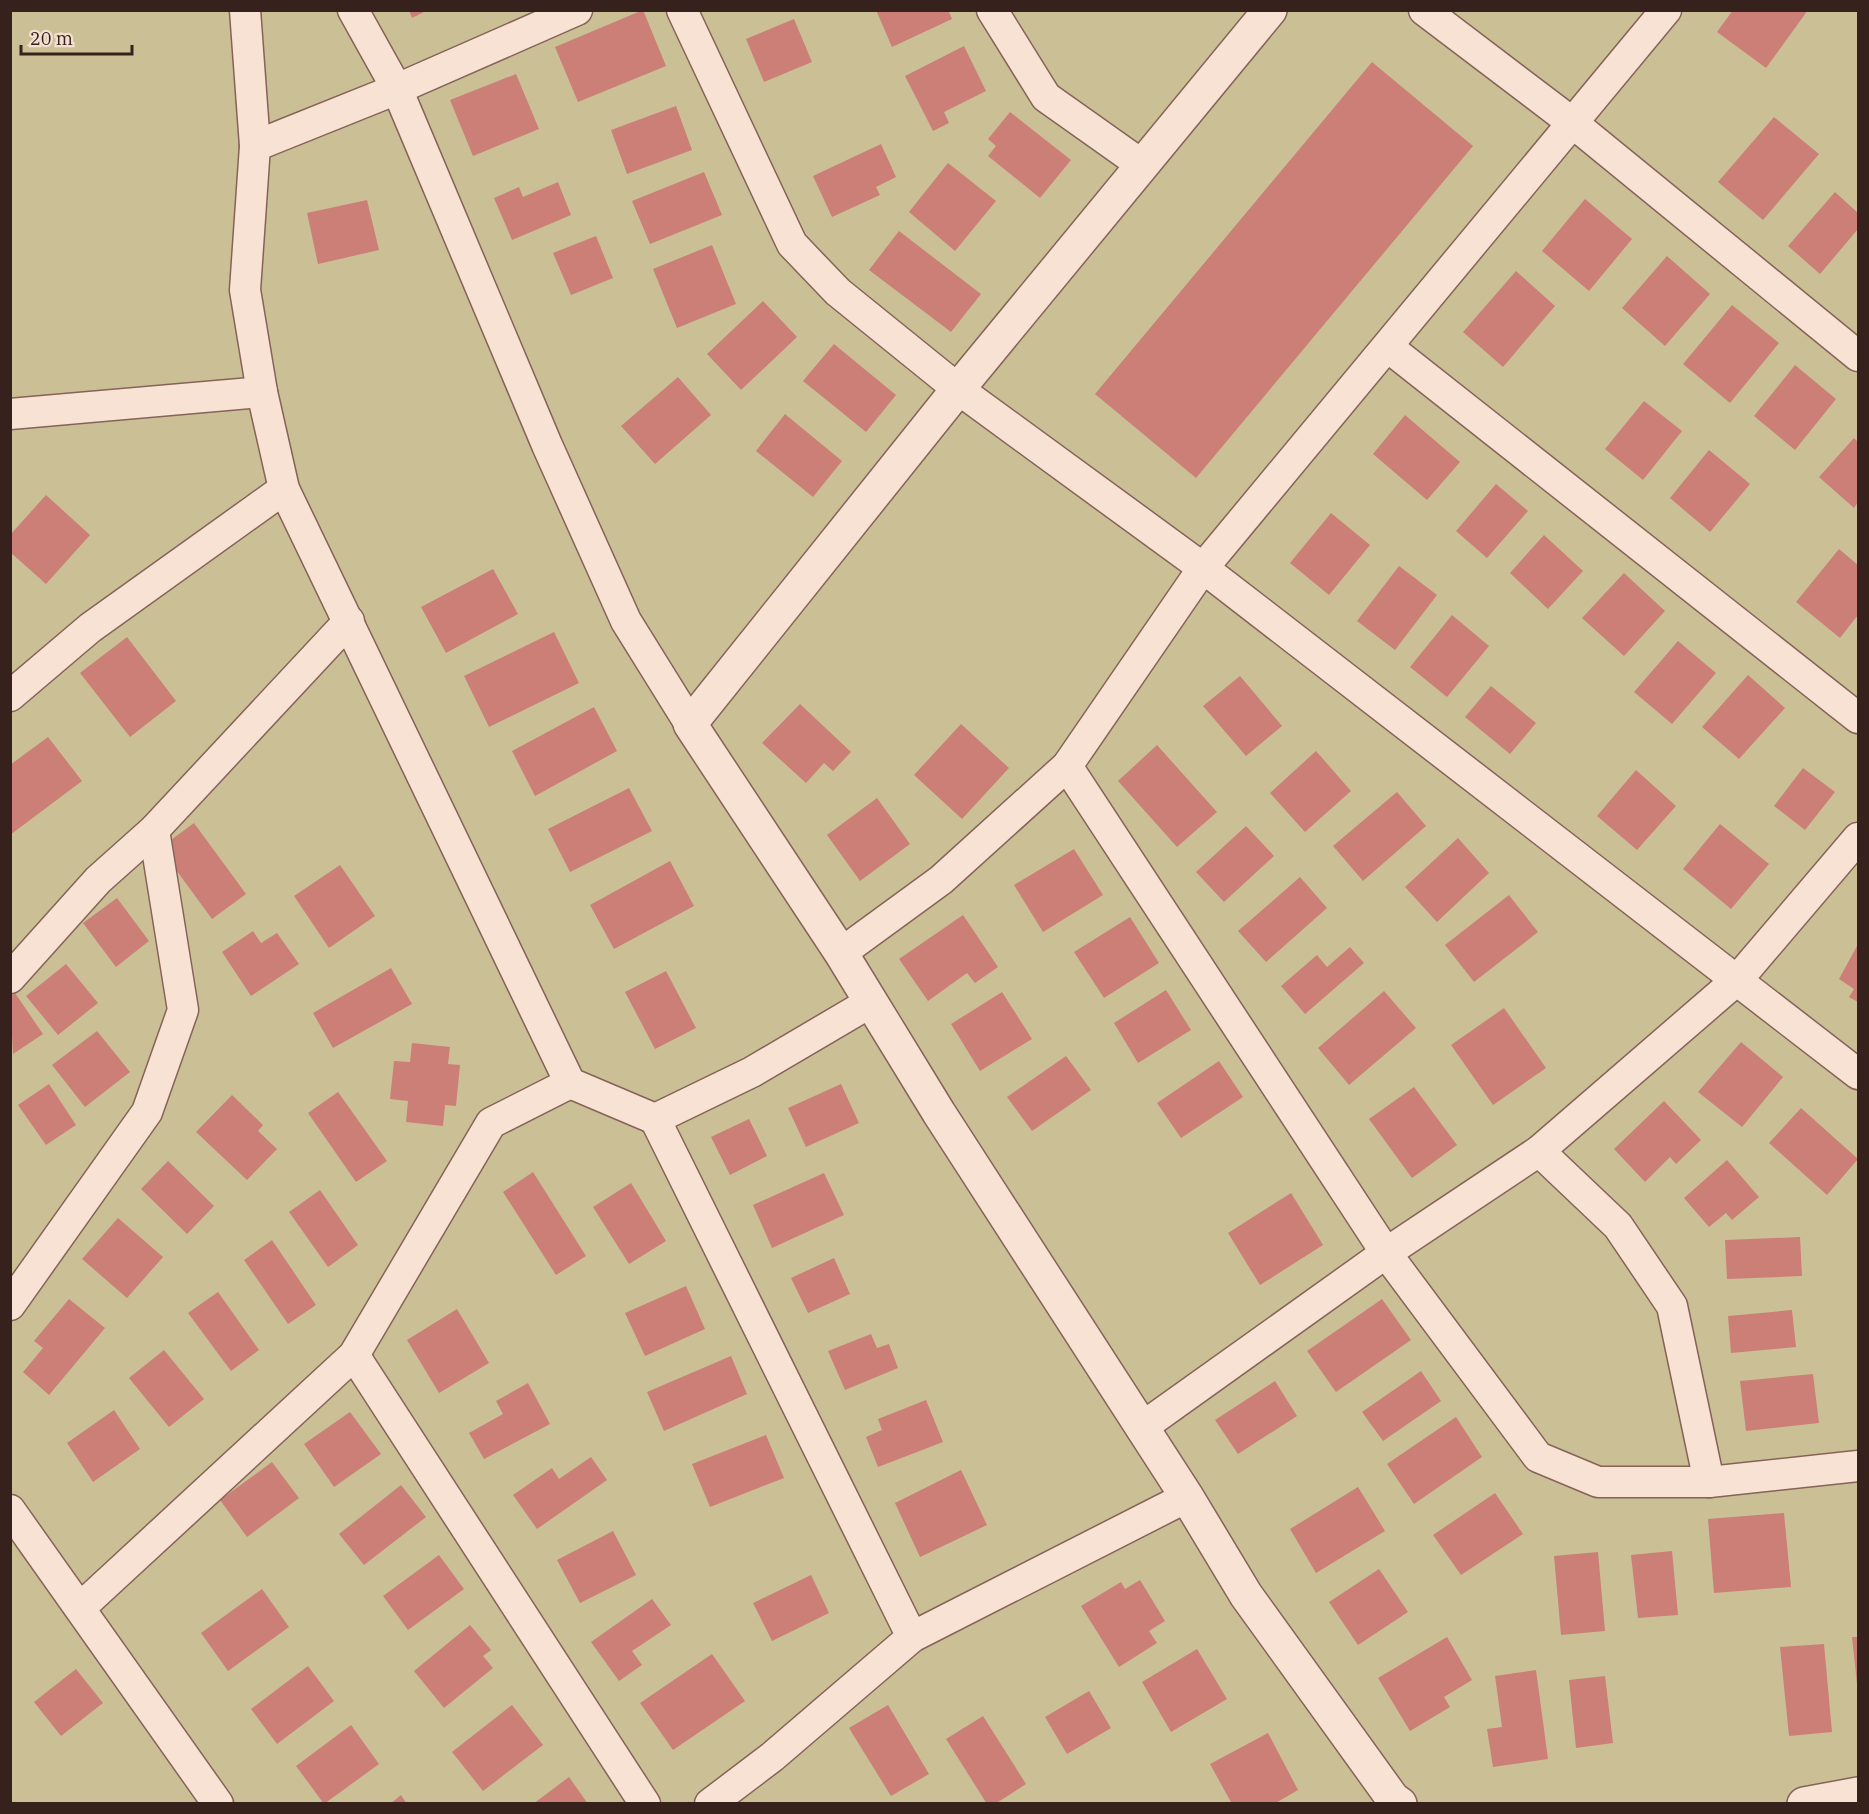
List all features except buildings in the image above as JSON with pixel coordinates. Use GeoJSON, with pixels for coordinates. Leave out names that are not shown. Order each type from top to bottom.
{"type":"FeatureCollection","features":[{"type":"Feature","properties":{"kind":"street"},"geometry":{"type":"LineString","coordinates":[[245,10],[255,146],[245,290],[261,392],[284,489],[570,1083],[655,1119],[912,1637]]}},
{"type":"Feature","properties":{"kind":"street"},"geometry":{"type":"LineString","coordinates":[[353,10],[397,89],[542,435],[626,621],[690,724],[841,953],[1246,1595],[1393,1799],[1400,1803]]}},
{"type":"Feature","properties":{"kind":"street"},"geometry":{"type":"LineString","coordinates":[[255,146],[397,89],[577,10]]}},
{"type":"Feature","properties":{"kind":"street"},"geometry":{"type":"LineString","coordinates":[[682,10],[792,244],[838,291],[958,389],[1203,568],[1738,979],[1858,1074]]}},
{"type":"Feature","properties":{"kind":"street"},"geometry":{"type":"LineString","coordinates":[[992,10],[1046,97],[1142,165]]}},
{"type":"Feature","properties":{"kind":"street"},"geometry":{"type":"LineString","coordinates":[[690,724],[958,389],[1270,10]]}},
{"type":"Feature","properties":{"kind":"street"},"geometry":{"type":"LineString","coordinates":[[1424,10],[1574,124],[1858,356]]}},
{"type":"Feature","properties":{"kind":"street"},"geometry":{"type":"LineString","coordinates":[[841,953],[941,880],[1067,766],[1203,568],[1574,124],[1666,10]]}},
{"type":"Feature","properties":{"kind":"street"},"geometry":{"type":"LineString","coordinates":[[1388,347],[1858,718]]}},
{"type":"Feature","properties":{"kind":"street"},"geometry":{"type":"LineString","coordinates":[[10,414],[261,392]]}},
{"type":"Feature","properties":{"kind":"street"},"geometry":{"type":"LineString","coordinates":[[10,696],[90,628],[284,489]]}},
{"type":"Feature","properties":{"kind":"street"},"geometry":{"type":"LineString","coordinates":[[10,978],[98,880],[154,830],[349,621]]}},
{"type":"Feature","properties":{"kind":"street"},"geometry":{"type":"LineString","coordinates":[[1067,766],[1386,1253],[1538,1457],[1598,1482],[1709,1482],[1858,1466]]}},
{"type":"Feature","properties":{"kind":"street"},"geometry":{"type":"LineString","coordinates":[[10,1305],[147,1112],[183,1010],[154,830]]}},
{"type":"Feature","properties":{"kind":"street"},"geometry":{"type":"LineString","coordinates":[[1141,1428],[1386,1253],[1539,1151],[1738,979],[1858,838]]}},
{"type":"Feature","properties":{"kind":"street"},"geometry":{"type":"LineString","coordinates":[[655,1119],[752,1072],[871,1002]]}},
{"type":"Feature","properties":{"kind":"street"},"geometry":{"type":"LineString","coordinates":[[80,1608],[354,1355],[491,1123],[570,1083]]}},
{"type":"Feature","properties":{"kind":"street"},"geometry":{"type":"LineString","coordinates":[[1539,1151],[1618,1226],[1672,1306],[1709,1482]]}},
{"type":"Feature","properties":{"kind":"street"},"geometry":{"type":"LineString","coordinates":[[354,1355],[645,1803]]}},
{"type":"Feature","properties":{"kind":"street"},"geometry":{"type":"LineString","coordinates":[[710,1803],[772,1756],[912,1637],[1186,1497]]}},
{"type":"Feature","properties":{"kind":"street"},"geometry":{"type":"LineString","coordinates":[[10,1510],[218,1803]]}},
{"type":"Feature","properties":{"kind":"street"},"geometry":{"type":"LineString","coordinates":[[1804,1803],[1858,1794]]}},
{"type":"Feature","properties":{"kind":"shaded area"},"geometry":{"type":"Polygon","coordinates":[[[11,11],[1858,11],[1858,1803],[11,1804],[11,11]]]}}]}
